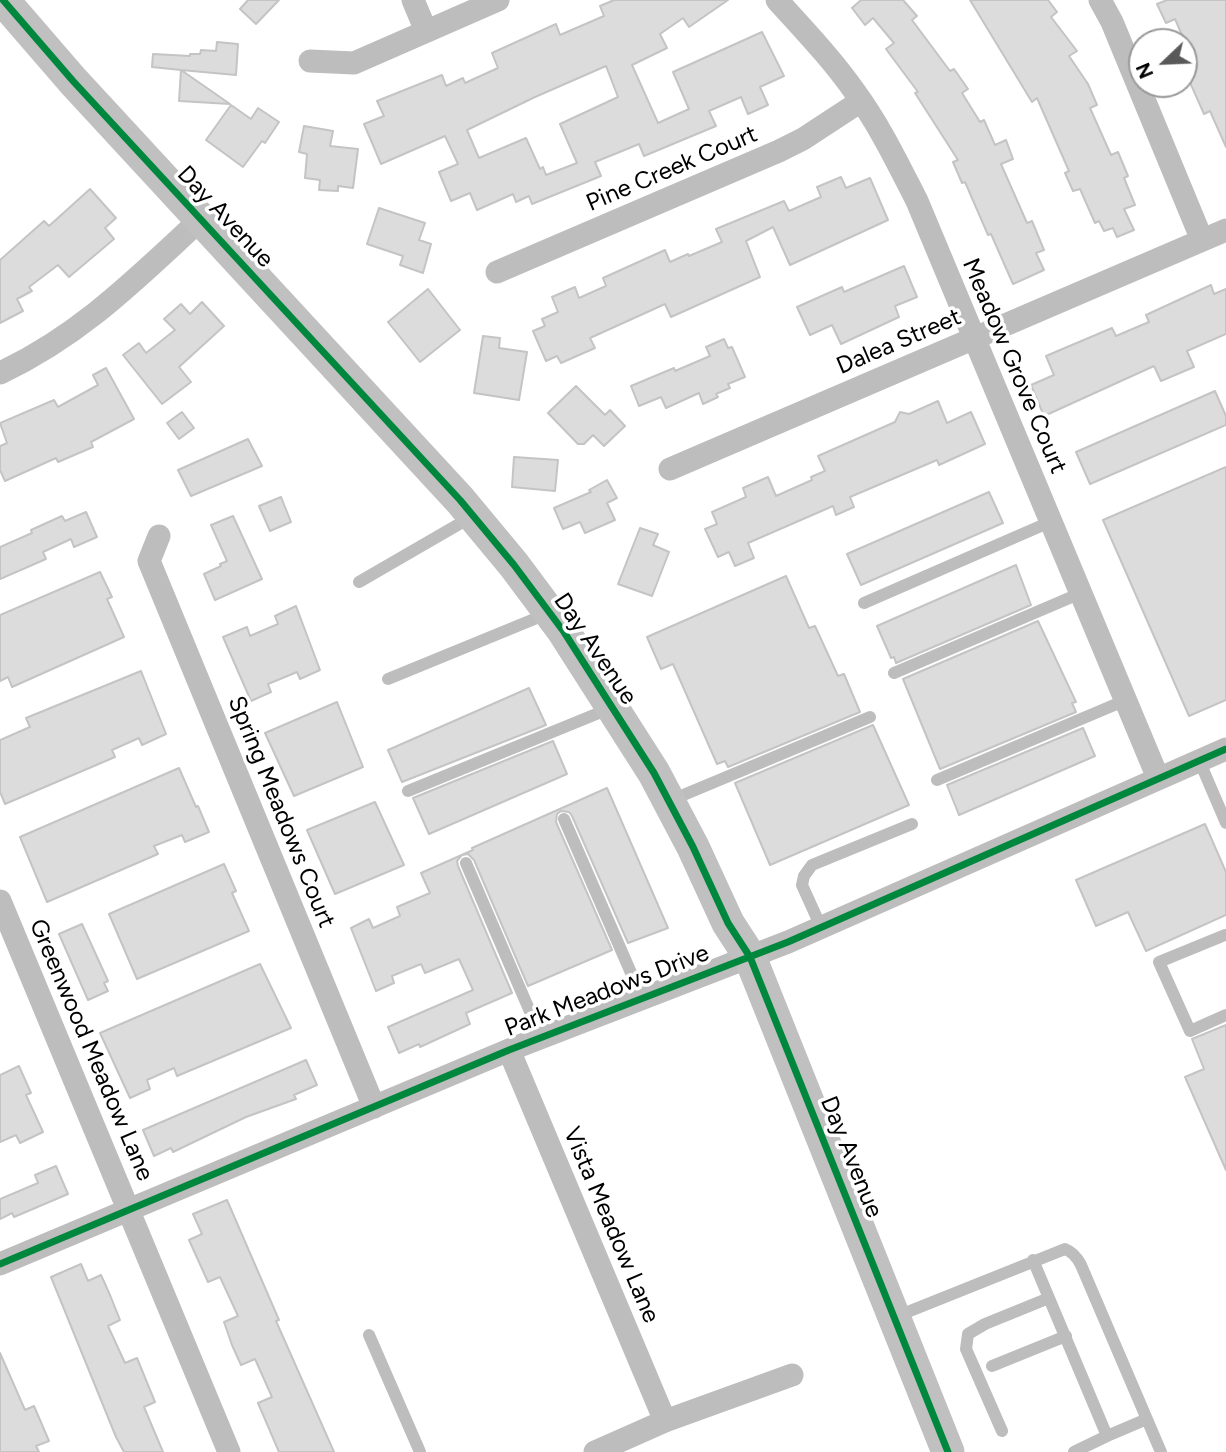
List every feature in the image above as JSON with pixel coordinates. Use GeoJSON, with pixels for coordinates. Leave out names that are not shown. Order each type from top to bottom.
{"type":"FeatureCollection","features":[{"type":"Feature","properties":{"kind":"street","name":"Day Avenue"},"geometry":{"type":"LineString","coordinates":[[3,0],[72,81],[473,516],[550,613],[612,708],[654,773],[693,847],[728,923],[750,957],[948,1452]]}},
{"type":"Feature","properties":{"kind":"street"},"geometry":{"type":"LineString","coordinates":[[413,0],[426,31]]}},
{"type":"Feature","properties":{"kind":"street"},"geometry":{"type":"LineString","coordinates":[[310,61],[354,63],[498,0]]}},
{"type":"Feature","properties":{"kind":"street","name":"Meadow Grove Court"},"geometry":{"type":"LineString","coordinates":[[777,0],[822,49],[861,101],[893,152],[917,201],[1158,778]]}},
{"type":"Feature","properties":{"kind":"street"},"geometry":{"type":"LineString","coordinates":[[1100,0],[1112,22],[1202,240]]}},
{"type":"Feature","properties":{"kind":"street","name":"Pine Creek Court"},"geometry":{"type":"LineString","coordinates":[[497,272],[779,151],[803,139],[861,101]]}},
{"type":"Feature","properties":{"kind":"street"},"geometry":{"type":"LineString","coordinates":[[0,373],[50,348],[79,328],[107,306],[201,219]]}},
{"type":"Feature","properties":{"kind":"street","name":"Dalea Street"},"geometry":{"type":"LineString","coordinates":[[670,469],[1226,230]]}},
{"type":"Feature","properties":{"kind":"street","name":"Spring Meadows Court"},"geometry":{"type":"LineString","coordinates":[[159,536],[149,561],[374,1107]]}},
{"type":"Feature","properties":{"kind":"street","name":"Park Meadows Drive"},"geometry":{"type":"LineString","coordinates":[[0,1264],[509,1050],[750,957],[1199,760],[1225,753]]}},
{"type":"Feature","properties":{"kind":"street","name":"Greenwood Meadow Lane"},"geometry":{"type":"LineString","coordinates":[[0,901],[229,1452]]}},
{"type":"Feature","properties":{"kind":"street","name":"Vista Meadow Lane"},"geometry":{"type":"LineString","coordinates":[[509,1050],[665,1421]]}},
{"type":"Feature","properties":{"kind":"street"},"geometry":{"type":"LineString","coordinates":[[595,1452],[665,1421],[792,1375]]}},
{"type":"Feature","properties":{"kind":"lane"},"geometry":{"type":"LineString","coordinates":[[359,582],[473,516]]}},
{"type":"Feature","properties":{"kind":"lane"},"geometry":{"type":"LineString","coordinates":[[864,603],[1050,522]]}},
{"type":"Feature","properties":{"kind":"lane"},"geometry":{"type":"LineString","coordinates":[[894,673],[1081,593]]}},
{"type":"Feature","properties":{"kind":"lane"},"geometry":{"type":"LineString","coordinates":[[388,679],[550,613]]}},
{"type":"Feature","properties":{"kind":"lane"},"geometry":{"type":"LineString","coordinates":[[937,780],[1126,700]]}},
{"type":"Feature","properties":{"kind":"lane"},"geometry":{"type":"LineString","coordinates":[[408,792],[612,708]]}},
{"type":"Feature","properties":{"kind":"lane"},"geometry":{"type":"LineString","coordinates":[[669,802],[870,717]]}},
{"type":"Feature","properties":{"kind":"lane"},"geometry":{"type":"LineString","coordinates":[[1199,760],[1226,823]]}},
{"type":"Feature","properties":{"kind":"lane"},"geometry":{"type":"LineString","coordinates":[[564,819],[642,998]]}},
{"type":"Feature","properties":{"kind":"lane"},"geometry":{"type":"LineString","coordinates":[[821,927],[802,885],[804,876],[812,865],[912,824]]}},
{"type":"Feature","properties":{"kind":"lane"},"geometry":{"type":"LineString","coordinates":[[466,863],[541,1037]]}},
{"type":"Feature","properties":{"kind":"lane"},"geometry":{"type":"LineString","coordinates":[[1226,936],[1159,962],[1190,1031],[1226,1015]]}},
{"type":"Feature","properties":{"kind":"lane"},"geometry":{"type":"LineString","coordinates":[[894,1318],[1065,1249],[1076,1256],[1161,1452]]}},
{"type":"Feature","properties":{"kind":"lane"},"geometry":{"type":"LineString","coordinates":[[1033,1260],[1107,1436]]}},
{"type":"Feature","properties":{"kind":"lane"},"geometry":{"type":"LineString","coordinates":[[1002,1431],[966,1349],[968,1335],[985,1324],[1049,1297]]}},
{"type":"Feature","properties":{"kind":"lane"},"geometry":{"type":"LineString","coordinates":[[369,1335],[420,1452]]}},
{"type":"Feature","properties":{"kind":"lane"},"geometry":{"type":"LineString","coordinates":[[992,1366],[1066,1336]]}},
{"type":"Feature","properties":{"kind":"lane"},"geometry":{"type":"LineString","coordinates":[[1074,1452],[1147,1419]]}},
{"type":"Feature","properties":{"kind":"building"},"geometry":{"type":"Polygon","coordinates":[[[248,0],[279,0],[256,24],[240,9],[248,0]]]}},
{"type":"Feature","properties":{"kind":"building"},"geometry":{"type":"Polygon","coordinates":[[[614,0],[728,0],[689,27],[683,18],[660,34],[667,48],[632,65],[658,123],[689,109],[673,72],[762,32],[784,76],[760,87],[768,105],[748,114],[741,97],[709,111],[716,126],[644,156],[639,144],[595,162],[601,176],[532,204],[529,196],[516,202],[513,194],[477,210],[470,193],[451,201],[439,172],[458,164],[445,136],[381,164],[364,124],[384,116],[377,101],[442,75],[446,86],[463,78],[465,83],[498,68],[492,53],[556,24],[560,35],[604,16],[600,6],[614,0]],[[606,66],[467,130],[479,158],[526,138],[540,169],[543,167],[546,175],[577,163],[560,124],[618,97],[606,66]]]}},
{"type":"Feature","properties":{"kind":"building"},"geometry":{"type":"Polygon","coordinates":[[[861,0],[903,0],[917,16],[912,20],[950,71],[954,69],[968,89],[962,93],[980,122],[984,120],[995,145],[1006,140],[1013,159],[1001,164],[1027,223],[1032,221],[1044,250],[1036,253],[1044,270],[1013,284],[965,182],[962,183],[953,162],[958,160],[915,93],[918,92],[886,49],[894,43],[873,18],[865,25],[852,8],[861,0]]]}},
{"type":"Feature","properties":{"kind":"building"},"geometry":{"type":"Polygon","coordinates":[[[970,0],[1048,0],[1057,12],[1051,17],[1077,51],[1069,56],[1088,84],[1097,105],[1090,108],[1111,155],[1118,152],[1128,176],[1124,178],[1135,205],[1124,209],[1134,230],[1117,237],[1113,228],[1104,231],[1099,221],[1095,223],[1080,189],[1073,191],[1065,173],[1069,171],[1037,98],[1032,102],[970,0]]]}},
{"type":"Feature","properties":{"kind":"building"},"geometry":{"type":"Polygon","coordinates":[[[1167,0],[1226,0],[1226,147],[1210,111],[1204,114],[1197,98],[1198,28],[1179,28],[1175,19],[1166,23],[1157,4],[1167,0]]]}},
{"type":"Feature","properties":{"kind":"building"},"geometry":{"type":"Polygon","coordinates":[[[217,42],[238,44],[236,75],[152,67],[153,54],[190,56],[200,54],[201,50],[216,51],[217,42]]]}},
{"type":"Feature","properties":{"kind":"building"},"geometry":{"type":"Polygon","coordinates":[[[181,70],[230,104],[179,101],[181,70]]]}},
{"type":"Feature","properties":{"kind":"building"},"geometry":{"type":"Polygon","coordinates":[[[231,105],[251,119],[258,108],[279,122],[265,143],[262,141],[243,167],[206,140],[231,105]]]}},
{"type":"Feature","properties":{"kind":"building"},"geometry":{"type":"Polygon","coordinates":[[[304,126],[333,131],[330,146],[358,149],[353,188],[338,186],[338,191],[319,190],[320,180],[305,178],[307,154],[299,152],[304,126]]]}},
{"type":"Feature","properties":{"kind":"building"},"geometry":{"type":"Polygon","coordinates":[[[841,177],[846,188],[870,178],[888,220],[790,265],[773,227],[746,241],[760,277],[671,317],[665,304],[590,338],[595,348],[561,363],[557,356],[546,361],[533,331],[545,326],[542,319],[558,312],[552,297],[575,287],[579,298],[606,286],[603,278],[665,250],[670,262],[688,254],[689,256],[722,242],[716,229],[784,201],[789,211],[821,197],[817,187],[841,177]]]}},
{"type":"Feature","properties":{"kind":"building"},"geometry":{"type":"Polygon","coordinates":[[[90,189],[116,218],[105,228],[114,239],[69,277],[58,265],[29,287],[32,291],[17,299],[23,311],[0,323],[0,260],[44,221],[49,226],[90,189]]]}},
{"type":"Feature","properties":{"kind":"building"},"geometry":{"type":"Polygon","coordinates":[[[379,208],[425,223],[419,240],[431,244],[423,273],[400,265],[403,256],[367,244],[379,208]]]}},
{"type":"Feature","properties":{"kind":"building"},"geometry":{"type":"Polygon","coordinates":[[[904,266],[917,297],[895,306],[899,317],[841,344],[832,325],[810,335],[797,307],[842,287],[844,292],[904,266]]]}},
{"type":"Feature","properties":{"kind":"building"},"geometry":{"type":"Polygon","coordinates":[[[1211,285],[1214,294],[1226,289],[1226,334],[1187,351],[1194,367],[1161,381],[1154,366],[1044,416],[1031,385],[1054,375],[1046,356],[1112,328],[1116,336],[1149,322],[1146,315],[1211,285]]]}},
{"type":"Feature","properties":{"kind":"building"},"geometry":{"type":"Polygon","coordinates":[[[428,289],[460,330],[420,362],[388,322],[428,289]]]}},
{"type":"Feature","properties":{"kind":"building"},"geometry":{"type":"Polygon","coordinates":[[[202,302],[224,326],[179,367],[191,382],[162,404],[123,355],[139,343],[146,353],[175,330],[164,319],[181,304],[190,314],[202,302]]]}},
{"type":"Feature","properties":{"kind":"building"},"geometry":{"type":"Polygon","coordinates":[[[483,336],[500,338],[499,348],[527,352],[519,400],[474,393],[483,336]]]}},
{"type":"Feature","properties":{"kind":"building"},"geometry":{"type":"Polygon","coordinates":[[[724,339],[728,348],[732,347],[745,377],[728,384],[730,388],[703,404],[699,393],[666,408],[661,397],[639,406],[631,386],[710,356],[706,347],[724,339]]]}},
{"type":"Feature","properties":{"kind":"building"},"geometry":{"type":"Polygon","coordinates":[[[106,368],[134,419],[91,442],[93,447],[58,462],[56,458],[5,481],[0,470],[0,446],[7,443],[0,423],[54,400],[58,407],[98,385],[93,375],[106,368]]]}},
{"type":"Feature","properties":{"kind":"building"},"geometry":{"type":"Polygon","coordinates":[[[576,386],[605,415],[610,410],[625,426],[604,446],[593,435],[584,444],[578,444],[548,413],[576,386]]]}},
{"type":"Feature","properties":{"kind":"building"},"geometry":{"type":"Polygon","coordinates":[[[1215,391],[1226,416],[1226,425],[1090,484],[1076,452],[1215,391]]]}},
{"type":"Feature","properties":{"kind":"building"},"geometry":{"type":"Polygon","coordinates":[[[938,401],[947,423],[971,412],[985,444],[939,465],[937,460],[850,497],[854,507],[836,515],[833,506],[748,543],[754,558],[735,566],[729,552],[718,557],[705,529],[717,524],[712,512],[746,497],[743,488],[768,477],[776,496],[812,480],[811,477],[825,471],[818,456],[895,422],[900,412],[909,414],[938,401]]]}},
{"type":"Feature","properties":{"kind":"building"},"geometry":{"type":"Polygon","coordinates":[[[182,412],[194,428],[179,439],[167,423],[182,412]]]}},
{"type":"Feature","properties":{"kind":"building"},"geometry":{"type":"Polygon","coordinates":[[[248,439],[262,466],[191,496],[178,470],[248,439]]]}},
{"type":"Feature","properties":{"kind":"building"},"geometry":{"type":"Polygon","coordinates":[[[514,457],[558,460],[555,491],[512,487],[514,457]]]}},
{"type":"Feature","properties":{"kind":"building"},"geometry":{"type":"Polygon","coordinates":[[[1226,467],[1226,700],[1189,716],[1103,520],[1226,467]]]}},
{"type":"Feature","properties":{"kind":"building"},"geometry":{"type":"Polygon","coordinates":[[[607,480],[617,498],[607,503],[615,520],[585,533],[580,522],[563,529],[554,508],[591,492],[589,490],[607,480]]]}},
{"type":"Feature","properties":{"kind":"building"},"geometry":{"type":"Polygon","coordinates":[[[989,492],[1003,523],[861,585],[847,554],[989,492]]]}},
{"type":"Feature","properties":{"kind":"building"},"geometry":{"type":"Polygon","coordinates":[[[281,497],[291,522],[270,531],[259,506],[281,497]]]}},
{"type":"Feature","properties":{"kind":"building"},"geometry":{"type":"Polygon","coordinates":[[[86,512],[97,537],[74,547],[71,539],[43,552],[46,559],[0,579],[0,547],[62,516],[65,521],[86,512]]]}},
{"type":"Feature","properties":{"kind":"building"},"geometry":{"type":"Polygon","coordinates":[[[233,516],[262,579],[215,600],[204,574],[227,561],[211,525],[233,516]]]}},
{"type":"Feature","properties":{"kind":"building"},"geometry":{"type":"Polygon","coordinates":[[[640,528],[658,534],[653,545],[669,552],[652,596],[618,584],[640,528]]]}},
{"type":"Feature","properties":{"kind":"building"},"geometry":{"type":"Polygon","coordinates":[[[1016,565],[1031,605],[896,663],[894,657],[891,658],[877,626],[1016,565]]]}},
{"type":"Feature","properties":{"kind":"building"},"geometry":{"type":"Polygon","coordinates":[[[100,572],[112,597],[107,599],[124,637],[12,687],[8,677],[0,681],[0,615],[100,572]]]}},
{"type":"Feature","properties":{"kind":"building"},"geometry":{"type":"Polygon","coordinates":[[[786,576],[809,628],[815,626],[838,676],[844,674],[860,712],[728,767],[725,761],[717,764],[673,664],[661,669],[647,637],[786,576]]]}},
{"type":"Feature","properties":{"kind":"building"},"geometry":{"type":"Polygon","coordinates":[[[296,606],[320,670],[300,679],[297,672],[268,684],[271,692],[251,701],[223,637],[247,627],[250,636],[278,624],[275,616],[296,606]]]}},
{"type":"Feature","properties":{"kind":"building"},"geometry":{"type":"Polygon","coordinates":[[[1038,621],[1076,702],[1072,703],[1076,712],[940,769],[903,679],[1038,621]]]}},
{"type":"Feature","properties":{"kind":"building"},"geometry":{"type":"Polygon","coordinates":[[[141,671],[166,734],[142,745],[139,738],[112,750],[115,757],[5,804],[0,792],[0,740],[30,727],[26,718],[141,671]]]}},
{"type":"Feature","properties":{"kind":"building"},"geometry":{"type":"Polygon","coordinates":[[[529,688],[546,725],[402,782],[388,750],[529,688]]]}},
{"type":"Feature","properties":{"kind":"building"},"geometry":{"type":"Polygon","coordinates":[[[337,702],[363,767],[294,796],[265,733],[337,702]]]}},
{"type":"Feature","properties":{"kind":"building"},"geometry":{"type":"Polygon","coordinates":[[[873,725],[909,805],[770,865],[735,783],[873,725]]]}},
{"type":"Feature","properties":{"kind":"building"},"geometry":{"type":"Polygon","coordinates":[[[1083,728],[1095,756],[959,815],[947,785],[1083,728]]]}},
{"type":"Feature","properties":{"kind":"building"},"geometry":{"type":"Polygon","coordinates":[[[553,741],[567,774],[429,834],[413,798],[553,741]]]}},
{"type":"Feature","properties":{"kind":"building"},"geometry":{"type":"Polygon","coordinates":[[[179,768],[209,832],[185,842],[182,835],[154,846],[158,854],[47,902],[20,837],[179,768]]]}},
{"type":"Feature","properties":{"kind":"building"},"geometry":{"type":"Polygon","coordinates":[[[607,788],[668,928],[628,943],[572,816],[569,812],[561,811],[557,814],[556,822],[612,950],[528,986],[474,860],[468,854],[462,855],[457,861],[458,866],[512,993],[466,1013],[470,1024],[420,1047],[419,1044],[399,1053],[388,1027],[473,990],[459,959],[425,973],[421,964],[392,976],[394,983],[376,991],[351,928],[369,919],[373,928],[400,916],[397,907],[430,893],[421,873],[607,788]]]}},
{"type":"Feature","properties":{"kind":"building"},"geometry":{"type":"Polygon","coordinates":[[[375,802],[404,865],[335,894],[307,830],[375,802]]]}},
{"type":"Feature","properties":{"kind":"building"},"geometry":{"type":"Polygon","coordinates":[[[1205,824],[1226,872],[1226,915],[1146,951],[1128,912],[1096,926],[1076,880],[1205,824]]]}},
{"type":"Feature","properties":{"kind":"building"},"geometry":{"type":"Polygon","coordinates":[[[224,864],[236,891],[232,893],[249,931],[137,979],[109,914],[224,864]]]}},
{"type":"Feature","properties":{"kind":"building"},"geometry":{"type":"Polygon","coordinates":[[[82,924],[108,981],[104,983],[108,991],[88,1000],[59,934],[82,924]]]}},
{"type":"Feature","properties":{"kind":"building"},"geometry":{"type":"Polygon","coordinates":[[[260,964],[291,1028],[177,1076],[174,1068],[147,1080],[150,1089],[130,1098],[100,1033],[260,964]]]}},
{"type":"Feature","properties":{"kind":"building"},"geometry":{"type":"Polygon","coordinates":[[[1226,1025],[1226,1170],[1185,1077],[1204,1069],[1192,1039],[1226,1025]]]}},
{"type":"Feature","properties":{"kind":"building"},"geometry":{"type":"Polygon","coordinates":[[[306,1060],[317,1085],[294,1095],[296,1099],[246,1117],[173,1152],[171,1148],[154,1156],[143,1130],[306,1060]]]}},
{"type":"Feature","properties":{"kind":"building"},"geometry":{"type":"Polygon","coordinates":[[[19,1066],[31,1093],[26,1095],[43,1132],[20,1143],[16,1135],[0,1142],[0,1075],[19,1066]]]}},
{"type":"Feature","properties":{"kind":"building"},"geometry":{"type":"Polygon","coordinates":[[[56,1166],[68,1194],[14,1217],[12,1213],[0,1219],[0,1199],[38,1183],[35,1175],[56,1166]]]}},
{"type":"Feature","properties":{"kind":"building"},"geometry":{"type":"Polygon","coordinates":[[[227,1200],[279,1320],[276,1321],[334,1452],[279,1452],[258,1403],[272,1397],[255,1359],[241,1365],[232,1345],[224,1322],[238,1316],[220,1277],[208,1282],[189,1240],[202,1234],[193,1214],[227,1200]]]}},
{"type":"Feature","properties":{"kind":"building"},"geometry":{"type":"Polygon","coordinates":[[[81,1264],[88,1281],[101,1275],[110,1295],[120,1320],[108,1326],[125,1363],[137,1358],[155,1402],[144,1407],[163,1452],[124,1452],[116,1437],[51,1277],[81,1264]]]}},
{"type":"Feature","properties":{"kind":"building"},"geometry":{"type":"Polygon","coordinates":[[[0,1353],[25,1410],[34,1406],[49,1441],[36,1446],[39,1452],[0,1452],[0,1353]]]}},
{"type":"Feature","properties":{"kind":"cycle path"},"geometry":{"type":"LineString","coordinates":[[3,0],[73,81],[460,500],[514,565],[564,632],[654,773],[693,847],[728,923],[750,957],[948,1452]]}},
{"type":"Feature","properties":{"kind":"cycle path"},"geometry":{"type":"LineString","coordinates":[[0,1264],[509,1050],[788,942],[1226,749]]}}]}
